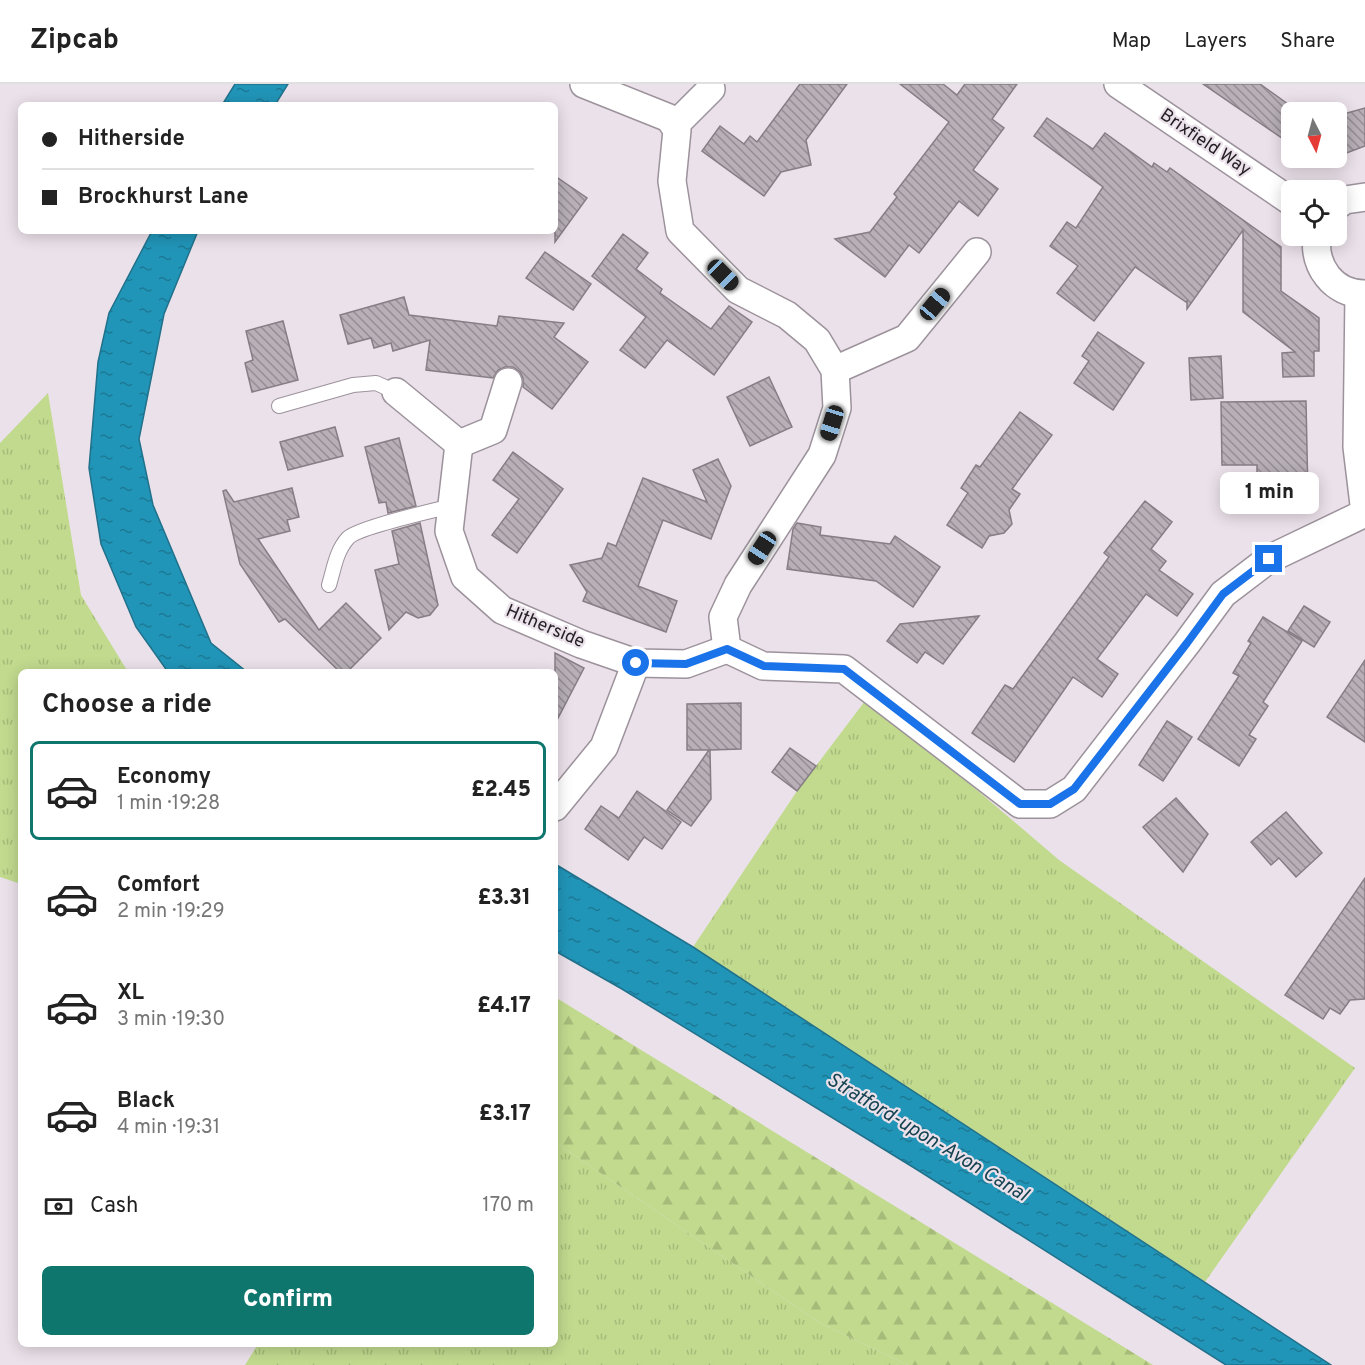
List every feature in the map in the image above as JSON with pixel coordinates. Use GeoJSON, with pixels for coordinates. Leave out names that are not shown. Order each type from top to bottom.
{"type":"FeatureCollection","features":[{"type":"Feature","properties":{"kind":"street"},"geometry":{"type":"LineString","coordinates":[[584,84],[669,118],[677,130],[672,181],[680,231],[738,290],[787,315],[817,340],[835,370],[837,408],[822,455],[738,585],[723,617],[727,649],[764,666],[844,669],[1020,804],[1050,804],[1074,789],[1223,594],[1269,559],[1365,513],[1357,447],[1362,294],[1343,290],[1330,280],[1321,268],[1316,253],[1316,246]]}},
{"type":"Feature","properties":{"kind":"street","name":"Brixfield Way"},"geometry":{"type":"LineString","coordinates":[[1118,84],[1281,195]]}},
{"type":"Feature","properties":{"kind":"street"},"geometry":{"type":"LineString","coordinates":[[675,125],[711,89]]}},
{"type":"Feature","properties":{"kind":"street"},"geometry":{"type":"LineString","coordinates":[[1347,200],[1365,197]]}},
{"type":"Feature","properties":{"kind":"street"},"geometry":{"type":"LineString","coordinates":[[835,370],[907,338],[977,252]]}},
{"type":"Feature","properties":{"kind":"street"},"geometry":{"type":"LineString","coordinates":[[396,392],[459,444],[493,430],[508,382]]}},
{"type":"Feature","properties":{"kind":"street","name":"Hitherside"},"geometry":{"type":"LineString","coordinates":[[459,444],[449,531],[465,577],[502,610],[581,644],[636,663],[686,664],[727,649]]}},
{"type":"Feature","properties":{"kind":"street"},"geometry":{"type":"LineString","coordinates":[[558,803],[604,747],[636,663]]}},
{"type":"Feature","properties":{"kind":"lane"},"geometry":{"type":"LineString","coordinates":[[279,406],[353,385],[376,382],[396,392]]}},
{"type":"Feature","properties":{"kind":"lane"},"geometry":{"type":"LineString","coordinates":[[329,585],[339,551],[350,535],[405,517],[452,506]]}},
{"type":"Feature","properties":{"kind":"green space"},"geometry":{"type":"Polygon","coordinates":[[[48,393],[81,595],[126,669],[18,669],[18,883],[0,877],[0,443],[48,393]]]}},
{"type":"Feature","properties":{"kind":"green space"},"geometry":{"type":"Polygon","coordinates":[[[868,697],[1059,860],[1355,1068],[1205,1282],[693,947],[797,791],[868,697]]]}},
{"type":"Feature","properties":{"kind":"green space"},"geometry":{"type":"Polygon","coordinates":[[[558,999],[1153,1365],[908,1365],[820,1323],[558,1144],[558,999]]]}},
{"type":"Feature","properties":{"kind":"green space"},"geometry":{"type":"Polygon","coordinates":[[[558,1144],[820,1323],[908,1365],[245,1365],[256,1347],[558,1347],[558,1144]]]}},
{"type":"Feature","properties":{"kind":"water"},"geometry":{"type":"Polygon","coordinates":[[[235,84],[288,84],[277,102],[224,102],[235,84]]]}},
{"type":"Feature","properties":{"kind":"water"},"geometry":{"type":"Polygon","coordinates":[[[150,234],[197,234],[164,314],[139,439],[153,505],[211,643],[243,669],[166,669],[136,627],[101,544],[89,468],[98,362],[109,313],[150,234]]]}},
{"type":"Feature","properties":{"kind":"water","name":"Stratford-upon-Avon Canal"},"geometry":{"type":"Polygon","coordinates":[[[558,866],[693,947],[1331,1365],[1226,1365],[916,1169],[622,989],[558,953],[558,866]]]}},
{"type":"Feature","properties":{"kind":"building"},"geometry":{"type":"Polygon","coordinates":[[[800,84],[847,84],[806,140],[811,165],[781,172],[764,196],[702,151],[720,126],[744,144],[750,136],[757,142],[800,84]]]}},
{"type":"Feature","properties":{"kind":"building"},"geometry":{"type":"Polygon","coordinates":[[[900,84],[943,84],[957,95],[965,84],[1017,84],[992,119],[1004,128],[973,170],[998,189],[978,216],[959,201],[919,253],[909,245],[885,277],[835,239],[870,232],[897,197],[894,194],[949,122],[900,84]]]}},
{"type":"Feature","properties":{"kind":"building"},"geometry":{"type":"Polygon","coordinates":[[[1203,84],[1260,84],[1285,102],[1281,102],[1281,137],[1203,84]]]}},
{"type":"Feature","properties":{"kind":"building"},"geometry":{"type":"Polygon","coordinates":[[[1365,108],[1365,146],[1347,153],[1347,113],[1365,108]]]}},
{"type":"Feature","properties":{"kind":"building"},"geometry":{"type":"Polygon","coordinates":[[[1047,118],[1093,149],[1105,133],[1152,167],[1154,163],[1167,172],[1170,168],[1281,247],[1281,291],[1319,318],[1319,351],[1314,351],[1314,376],[1283,377],[1282,353],[1295,352],[1243,312],[1243,230],[1187,309],[1187,301],[1135,267],[1094,321],[1057,293],[1078,266],[1050,246],[1067,222],[1076,228],[1103,187],[1034,136],[1047,118]]]}},
{"type":"Feature","properties":{"kind":"building"},"geometry":{"type":"Polygon","coordinates":[[[558,178],[587,198],[555,242],[555,234],[558,234],[558,178]]]}},
{"type":"Feature","properties":{"kind":"building"},"geometry":{"type":"Polygon","coordinates":[[[623,234],[648,253],[636,269],[662,289],[660,293],[711,329],[729,306],[752,322],[714,375],[667,340],[645,368],[620,350],[646,317],[592,276],[623,234]]]}},
{"type":"Feature","properties":{"kind":"building"},"geometry":{"type":"Polygon","coordinates":[[[545,252],[591,284],[573,310],[526,278],[545,252]]]}},
{"type":"Feature","properties":{"kind":"building"},"geometry":{"type":"Polygon","coordinates":[[[404,297],[409,315],[497,326],[499,316],[564,323],[554,337],[588,362],[552,409],[523,387],[520,372],[513,367],[498,370],[493,378],[426,370],[430,340],[393,351],[391,343],[374,348],[371,338],[348,344],[340,315],[404,297]]]}},
{"type":"Feature","properties":{"kind":"building"},"geometry":{"type":"Polygon","coordinates":[[[283,321],[298,380],[252,392],[245,363],[253,360],[246,331],[283,321]]]}},
{"type":"Feature","properties":{"kind":"building"},"geometry":{"type":"Polygon","coordinates":[[[1098,332],[1144,363],[1113,410],[1074,383],[1089,361],[1082,356],[1098,332]]]}},
{"type":"Feature","properties":{"kind":"building"},"geometry":{"type":"Polygon","coordinates":[[[1221,356],[1223,398],[1191,400],[1189,358],[1221,356]]]}},
{"type":"Feature","properties":{"kind":"building"},"geometry":{"type":"Polygon","coordinates":[[[769,377],[792,427],[750,446],[727,397],[769,377]]]}},
{"type":"Feature","properties":{"kind":"building"},"geometry":{"type":"Polygon","coordinates":[[[1306,401],[1308,497],[1257,497],[1257,465],[1222,465],[1221,402],[1306,401]]]}},
{"type":"Feature","properties":{"kind":"building"},"geometry":{"type":"Polygon","coordinates":[[[1020,412],[1052,435],[1012,489],[1020,494],[1009,510],[1012,524],[1004,533],[989,536],[982,548],[947,525],[968,493],[961,488],[976,465],[980,467],[1020,412]]]}},
{"type":"Feature","properties":{"kind":"building"},"geometry":{"type":"Polygon","coordinates":[[[335,427],[343,456],[288,470],[280,442],[335,427]]]}},
{"type":"Feature","properties":{"kind":"building"},"geometry":{"type":"Polygon","coordinates":[[[399,438],[416,506],[388,513],[386,502],[379,503],[365,447],[399,438]]]}},
{"type":"Feature","properties":{"kind":"building"},"geometry":{"type":"Polygon","coordinates":[[[513,452],[563,489],[517,553],[492,535],[519,499],[493,480],[513,452]]]}},
{"type":"Feature","properties":{"kind":"building"},"geometry":{"type":"Polygon","coordinates":[[[718,459],[731,486],[711,539],[663,520],[638,586],[677,601],[666,632],[583,601],[587,592],[570,565],[602,558],[608,543],[616,546],[643,478],[707,502],[693,470],[718,459]]]}},
{"type":"Feature","properties":{"kind":"building"},"geometry":{"type":"Polygon","coordinates":[[[292,488],[299,517],[287,520],[290,531],[258,539],[319,630],[346,603],[381,638],[350,669],[337,669],[285,619],[279,622],[240,564],[223,491],[226,490],[234,502],[292,488]]]}},
{"type":"Feature","properties":{"kind":"building"},"geometry":{"type":"Polygon","coordinates":[[[1145,501],[1172,522],[1151,549],[1166,561],[1159,570],[1193,594],[1177,616],[1146,594],[1097,659],[1118,674],[1102,697],[1073,677],[1014,762],[972,733],[1005,685],[1013,689],[1109,557],[1104,553],[1145,501]]]}},
{"type":"Feature","properties":{"kind":"building"},"geometry":{"type":"Polygon","coordinates":[[[420,523],[438,605],[430,615],[418,618],[406,612],[389,630],[375,570],[399,564],[392,531],[420,523]]]}},
{"type":"Feature","properties":{"kind":"building"},"geometry":{"type":"Polygon","coordinates":[[[797,523],[821,527],[820,535],[890,544],[895,536],[940,567],[913,607],[876,581],[787,569],[793,529],[797,523]]]}},
{"type":"Feature","properties":{"kind":"building"},"geometry":{"type":"Polygon","coordinates":[[[1304,606],[1330,622],[1314,647],[1288,631],[1304,606]]]}},
{"type":"Feature","properties":{"kind":"building"},"geometry":{"type":"Polygon","coordinates":[[[979,616],[943,664],[925,652],[917,663],[887,641],[900,624],[979,616]]]}},
{"type":"Feature","properties":{"kind":"building"},"geometry":{"type":"Polygon","coordinates":[[[1263,617],[1302,641],[1263,702],[1268,706],[1249,735],[1256,739],[1239,766],[1198,739],[1239,676],[1233,673],[1251,643],[1248,641],[1263,617]]]}},
{"type":"Feature","properties":{"kind":"building"},"geometry":{"type":"Polygon","coordinates":[[[555,653],[584,668],[558,718],[558,669],[555,669],[555,653]]]}},
{"type":"Feature","properties":{"kind":"building"},"geometry":{"type":"Polygon","coordinates":[[[1365,660],[1365,742],[1327,717],[1365,660]]]}},
{"type":"Feature","properties":{"kind":"building"},"geometry":{"type":"Polygon","coordinates":[[[741,703],[741,749],[710,750],[711,799],[691,826],[667,810],[709,750],[687,750],[687,704],[741,703]]]}},
{"type":"Feature","properties":{"kind":"building"},"geometry":{"type":"Polygon","coordinates":[[[1167,721],[1192,737],[1163,781],[1139,765],[1167,721]]]}},
{"type":"Feature","properties":{"kind":"building"},"geometry":{"type":"Polygon","coordinates":[[[790,748],[816,766],[797,791],[772,772],[790,748]]]}},
{"type":"Feature","properties":{"kind":"building"},"geometry":{"type":"Polygon","coordinates":[[[637,791],[681,822],[662,849],[644,837],[628,860],[585,829],[601,806],[619,818],[637,791]]]}},
{"type":"Feature","properties":{"kind":"building"},"geometry":{"type":"Polygon","coordinates":[[[1176,798],[1208,834],[1183,872],[1143,827],[1176,798]]]}},
{"type":"Feature","properties":{"kind":"building"},"geometry":{"type":"Polygon","coordinates":[[[1286,812],[1322,853],[1296,877],[1279,858],[1271,865],[1251,842],[1286,812]]]}},
{"type":"Feature","properties":{"kind":"building"},"geometry":{"type":"Polygon","coordinates":[[[1365,878],[1365,999],[1350,1000],[1340,1014],[1330,1008],[1323,1019],[1285,995],[1365,878]]]}},
{"type":"Feature","properties":{"kind":"route"},"geometry":{"type":"LineString","coordinates":[[636,663],[686,664],[727,649],[764,666],[844,669],[1020,804],[1050,804],[1074,789],[1223,594],[1269,559]]}}]}
